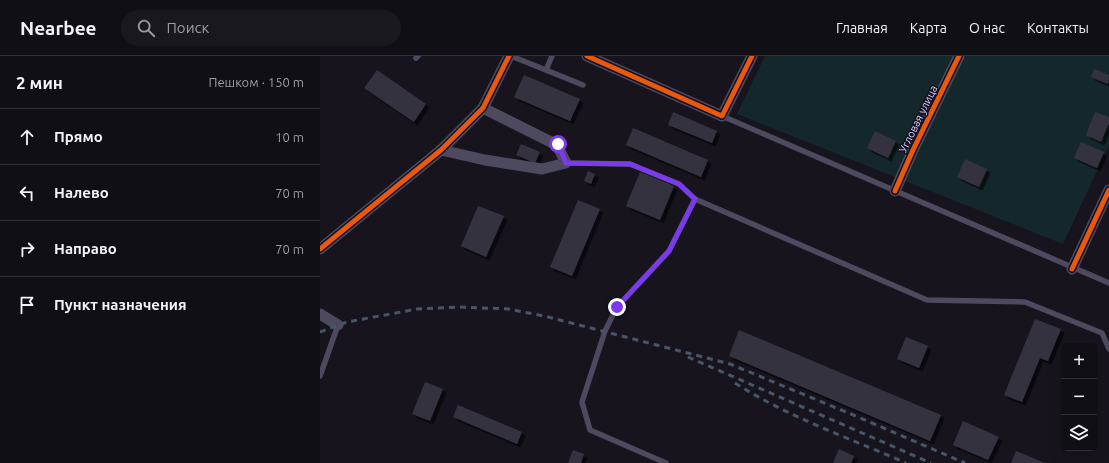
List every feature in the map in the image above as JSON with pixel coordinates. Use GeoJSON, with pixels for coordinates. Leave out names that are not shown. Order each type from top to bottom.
{"type":"FeatureCollection","features":[{"type":"Feature","properties":{"kind":"street"},"geometry":{"type":"LineString","coordinates":[[320,249],[441,150],[483,108],[510,56]]}},
{"type":"Feature","properties":{"kind":"street"},"geometry":{"type":"LineString","coordinates":[[587,56],[722,116],[752,56]]}},
{"type":"Feature","properties":{"kind":"street","name":"Угловая улица"},"geometry":{"type":"LineString","coordinates":[[895,192],[913,150],[959,56]]}},
{"type":"Feature","properties":{"kind":"street"},"geometry":{"type":"LineString","coordinates":[[441,150],[485,160],[542,169],[566,163],[558,144],[483,108]]}},
{"type":"Feature","properties":{"kind":"street"},"geometry":{"type":"LineString","coordinates":[[1072,269],[1109,190]]}},
{"type":"Feature","properties":{"kind":"street"},"geometry":{"type":"LineString","coordinates":[[320,314],[338,325]]}},
{"type":"Feature","properties":{"kind":"lane"},"geometry":{"type":"LineString","coordinates":[[510,56],[583,85]]}},
{"type":"Feature","properties":{"kind":"lane"},"geometry":{"type":"LineString","coordinates":[[546,70],[552,56]]}},
{"type":"Feature","properties":{"kind":"lane"},"geometry":{"type":"LineString","coordinates":[[722,116],[1072,269],[1109,283]]}},
{"type":"Feature","properties":{"kind":"lane"},"geometry":{"type":"LineString","coordinates":[[566,163],[630,164],[679,184],[695,199],[927,300],[1025,302],[1102,334],[1109,349]]}},
{"type":"Feature","properties":{"kind":"lane"},"geometry":{"type":"LineString","coordinates":[[666,463],[590,430],[582,402],[605,332],[617,307],[669,251],[695,199]]}},
{"type":"Feature","properties":{"kind":"lane"},"geometry":{"type":"LineString","coordinates":[[320,376],[338,325]]}},
{"type":"Feature","properties":{"kind":"green space"},"geometry":{"type":"Polygon","coordinates":[[[765,56],[1109,56],[1109,145],[1063,244],[737,114],[765,56]]]}},
{"type":"Feature","properties":{"kind":"building"},"geometry":{"type":"Polygon","coordinates":[[[1094,69],[1109,75],[1108,84],[1091,77],[1094,69]]]}},
{"type":"Feature","properties":{"kind":"building"},"geometry":{"type":"Polygon","coordinates":[[[377,70],[426,104],[414,122],[364,88],[377,70]]]}},
{"type":"Feature","properties":{"kind":"building"},"geometry":{"type":"Polygon","coordinates":[[[524,75],[580,99],[570,121],[514,97],[524,75]]]}},
{"type":"Feature","properties":{"kind":"building"},"geometry":{"type":"Polygon","coordinates":[[[673,112],[717,131],[712,143],[668,125],[673,112]]]}},
{"type":"Feature","properties":{"kind":"building"},"geometry":{"type":"Polygon","coordinates":[[[1095,112],[1109,117],[1109,123],[1101,142],[1086,135],[1095,112]]]}},
{"type":"Feature","properties":{"kind":"building"},"geometry":{"type":"Polygon","coordinates":[[[633,128],[708,160],[701,177],[626,145],[633,128]]]}},
{"type":"Feature","properties":{"kind":"building"},"geometry":{"type":"Polygon","coordinates":[[[875,131],[896,141],[888,158],[867,148],[875,131]]]}},
{"type":"Feature","properties":{"kind":"building"},"geometry":{"type":"Polygon","coordinates":[[[1081,142],[1104,152],[1097,168],[1074,158],[1081,142]]]}},
{"type":"Feature","properties":{"kind":"building"},"geometry":{"type":"Polygon","coordinates":[[[521,144],[540,152],[535,163],[516,155],[521,144]]]}},
{"type":"Feature","properties":{"kind":"building"},"geometry":{"type":"Polygon","coordinates":[[[965,159],[987,169],[979,187],[957,177],[965,159]]]}},
{"type":"Feature","properties":{"kind":"building"},"geometry":{"type":"Polygon","coordinates":[[[588,171],[595,174],[591,184],[584,181],[588,171]]]}},
{"type":"Feature","properties":{"kind":"building"},"geometry":{"type":"Polygon","coordinates":[[[640,172],[674,186],[660,220],[626,206],[640,172]]]}},
{"type":"Feature","properties":{"kind":"building"},"geometry":{"type":"Polygon","coordinates":[[[578,200],[600,209],[572,276],[550,267],[578,200]]]}},
{"type":"Feature","properties":{"kind":"building"},"geometry":{"type":"Polygon","coordinates":[[[478,206],[504,216],[486,257],[461,246],[478,206]]]}},
{"type":"Feature","properties":{"kind":"building"},"geometry":{"type":"Polygon","coordinates":[[[1035,319],[1061,329],[1048,361],[1040,358],[1022,402],[1004,395],[1035,319]]]}},
{"type":"Feature","properties":{"kind":"building"},"geometry":{"type":"Polygon","coordinates":[[[739,330],[941,415],[930,441],[729,356],[739,330]]]}},
{"type":"Feature","properties":{"kind":"building"},"geometry":{"type":"Polygon","coordinates":[[[906,337],[928,346],[919,368],[897,359],[906,337]]]}},
{"type":"Feature","properties":{"kind":"building"},"geometry":{"type":"Polygon","coordinates":[[[425,382],[443,389],[430,421],[412,414],[425,382]]]}},
{"type":"Feature","properties":{"kind":"building"},"geometry":{"type":"Polygon","coordinates":[[[458,405],[522,432],[517,444],[453,417],[458,405]]]}},
{"type":"Feature","properties":{"kind":"building"},"geometry":{"type":"Polygon","coordinates":[[[963,421],[999,437],[988,460],[953,445],[963,421]]]}},
{"type":"Feature","properties":{"kind":"building"},"geometry":{"type":"Polygon","coordinates":[[[839,449],[854,456],[851,463],[833,463],[839,449]]]}},
{"type":"Feature","properties":{"kind":"building"},"geometry":{"type":"Polygon","coordinates":[[[573,450],[584,454],[581,463],[568,463],[573,450]]]}},
{"type":"Feature","properties":{"kind":"building"},"geometry":{"type":"Polygon","coordinates":[[[1016,451],[1045,463],[1011,463],[1016,451]]]}},
{"type":"Feature","properties":{"kind":"railway"},"geometry":{"type":"LineString","coordinates":[[320,332],[347,322],[417,309],[460,307],[508,309],[544,316],[730,364],[965,463]]}},
{"type":"Feature","properties":{"kind":"railway"},"geometry":{"type":"LineString","coordinates":[[688,357],[931,463]]}},
{"type":"Feature","properties":{"kind":"railway"},"geometry":{"type":"LineString","coordinates":[[735,383],[797,417],[906,463]]}},
{"type":"Feature","properties":{"kind":"cycle path"},"geometry":{"type":"LineString","coordinates":[[320,249],[441,150],[483,108],[509,56]]}},
{"type":"Feature","properties":{"kind":"cycle path"},"geometry":{"type":"LineString","coordinates":[[587,56],[722,116],[752,56]]}},
{"type":"Feature","properties":{"kind":"cycle path"},"geometry":{"type":"LineString","coordinates":[[895,191],[913,150],[959,56]]}},
{"type":"Feature","properties":{"kind":"cycle path"},"geometry":{"type":"LineString","coordinates":[[1072,269],[1109,190]]}},
{"type":"Feature","properties":{"kind":"route"},"geometry":{"type":"LineString","coordinates":[[558,144],[566,163],[630,164],[679,184],[695,199],[669,251],[617,307]]}}]}
